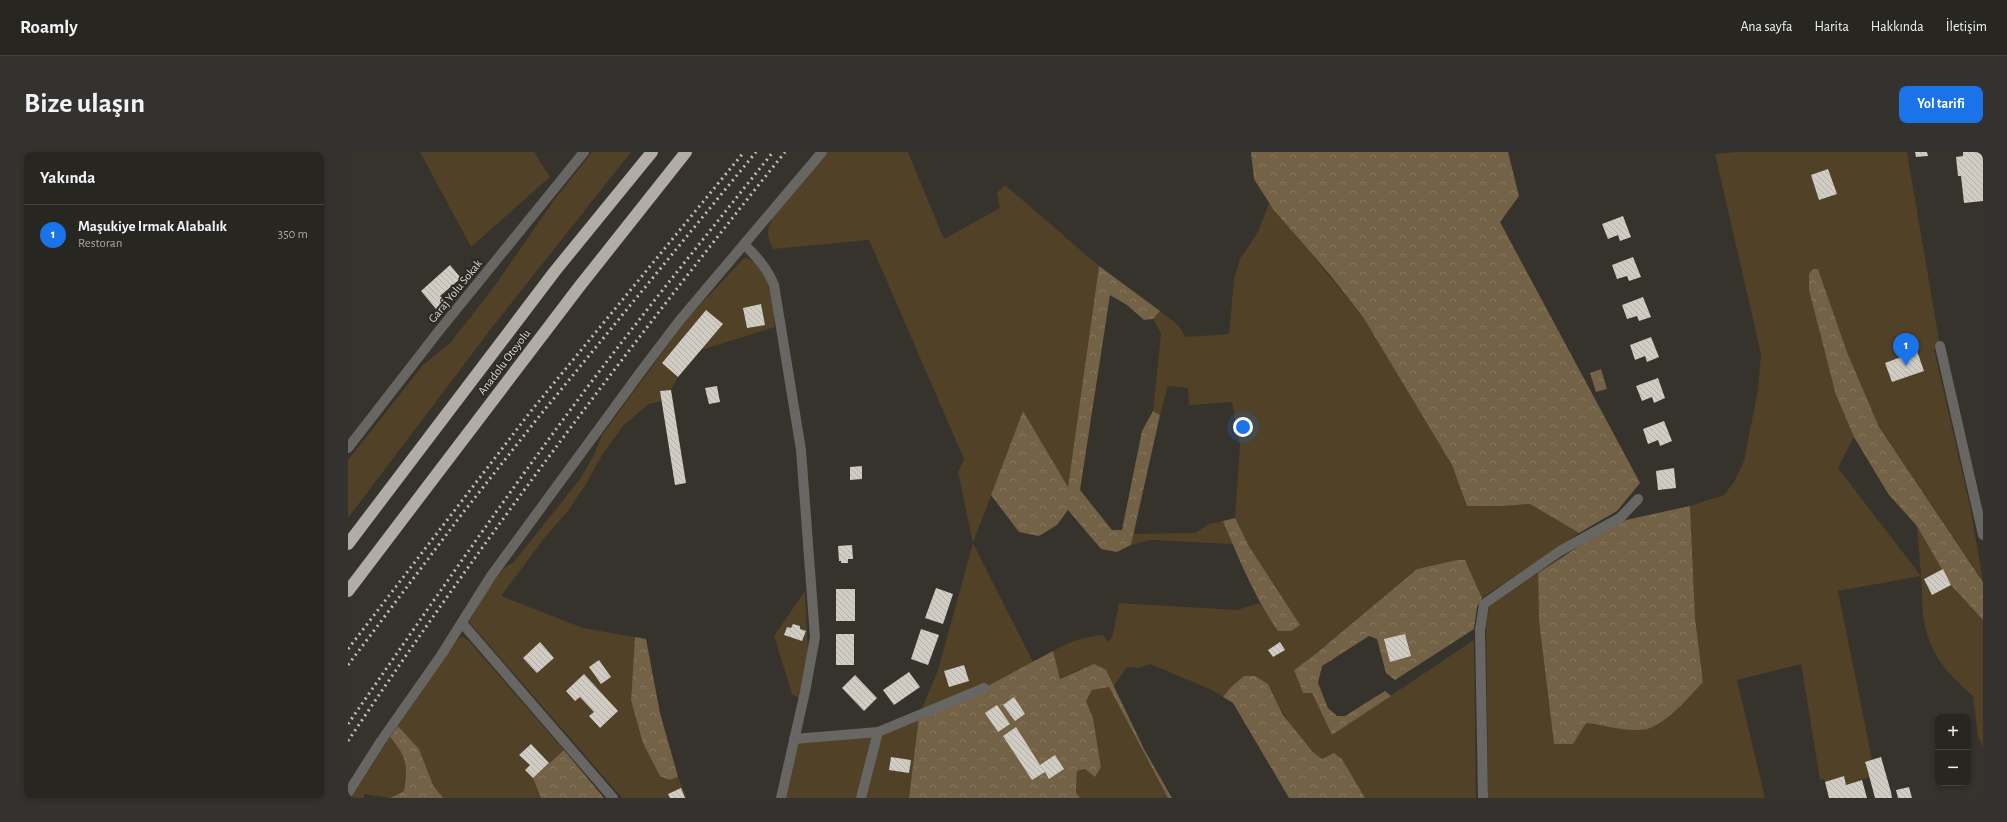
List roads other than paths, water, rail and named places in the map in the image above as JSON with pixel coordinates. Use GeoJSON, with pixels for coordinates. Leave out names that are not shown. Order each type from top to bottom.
{"type":"FeatureCollection","features":[{"type":"Feature","properties":{"kind":"highway","name":"Anadolu Otoyolu"},"geometry":{"type":"LineString","coordinates":[[348,544],[555,271],[652,152]]}},
{"type":"Feature","properties":{"kind":"highway","name":"Anadolu Otoyolu"},"geometry":{"type":"LineString","coordinates":[[348,591],[579,287],[686,152]]}},
{"type":"Feature","properties":{"kind":"street","name":"Garaj Yolu Sokak"},"geometry":{"type":"LineString","coordinates":[[348,448],[438,332],[584,152]]}},
{"type":"Feature","properties":{"kind":"street"},"geometry":{"type":"LineString","coordinates":[[348,793],[381,741],[462,624],[491,576],[642,370],[680,320],[822,152]]}},
{"type":"Feature","properties":{"kind":"street"},"geometry":{"type":"LineString","coordinates":[[744,244],[761,261],[769,273],[774,286],[801,450],[815,637],[781,798]]}},
{"type":"Feature","properties":{"kind":"street"},"geometry":{"type":"LineString","coordinates":[[1940,346],[1983,535]]}},
{"type":"Feature","properties":{"kind":"street"},"geometry":{"type":"LineString","coordinates":[[1483,798],[1480,630],[1484,604],[1560,551],[1620,518],[1638,499]]}},
{"type":"Feature","properties":{"kind":"street"},"geometry":{"type":"LineString","coordinates":[[462,624],[613,798]]}},
{"type":"Feature","properties":{"kind":"street"},"geometry":{"type":"LineString","coordinates":[[794,739],[878,732],[984,688]]}},
{"type":"Feature","properties":{"kind":"street"},"geometry":{"type":"LineString","coordinates":[[861,798],[878,732]]}},
{"type":"Feature","properties":{"kind":"water"},"geometry":{"type":"Polygon","coordinates":[[[1601,369],[1607,389],[1596,392],[1590,373],[1601,369]]]}},
{"type":"Feature","properties":{"kind":"railway"},"geometry":{"type":"LineString","coordinates":[[348,649],[531,411],[744,152]]}},
{"type":"Feature","properties":{"kind":"railway"},"geometry":{"type":"LineString","coordinates":[[348,665],[462,514],[537,419],[756,152]]}},
{"type":"Feature","properties":{"kind":"railway"},"geometry":{"type":"LineString","coordinates":[[348,724],[545,444],[647,309],[773,152]]}},
{"type":"Feature","properties":{"kind":"railway"},"geometry":{"type":"LineString","coordinates":[[348,741],[452,590],[560,442],[671,296],[785,152]]}},
{"type":"Feature","properties":{"kind":"place","name":"Maşukiye Irmak Alabalık"},"geometry":{"type":"Point","coordinates":[1906,366]}}]}
